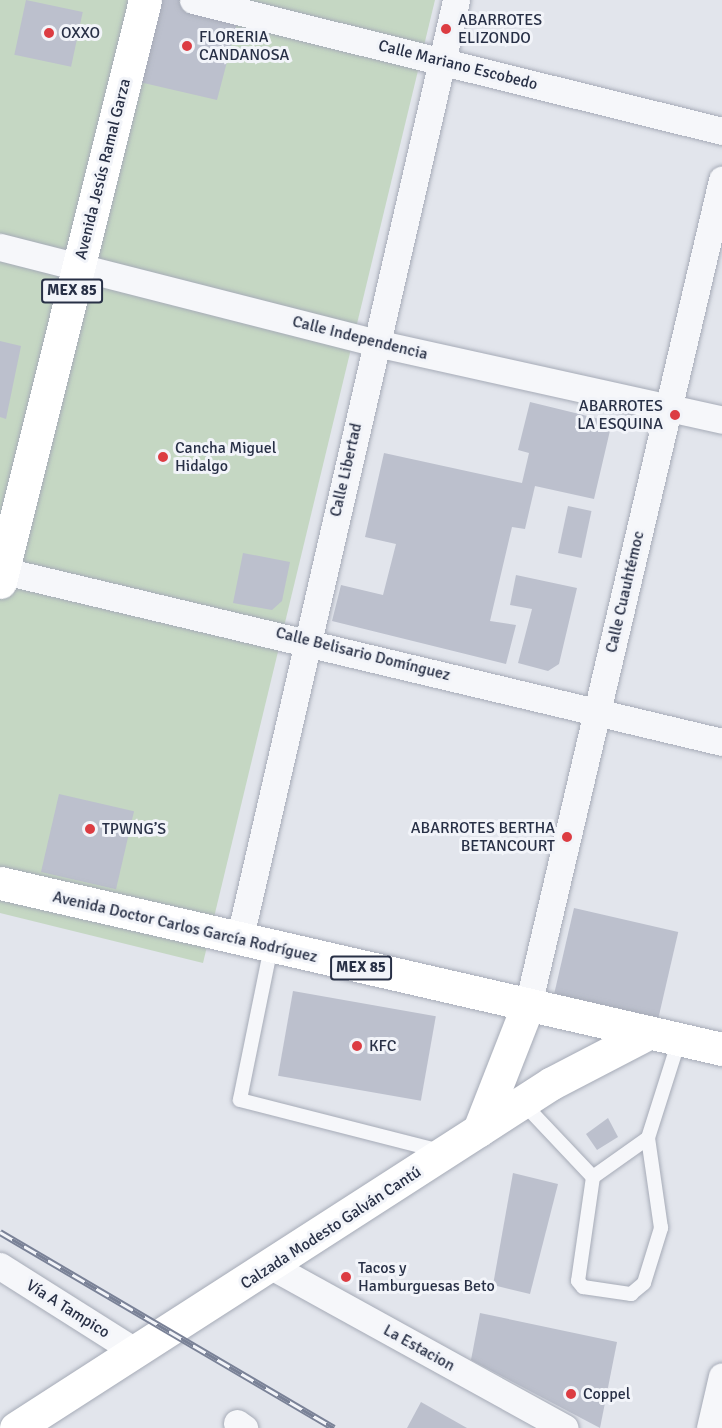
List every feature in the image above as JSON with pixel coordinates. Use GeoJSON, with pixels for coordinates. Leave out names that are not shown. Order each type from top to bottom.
{"type":"FeatureCollection","features":[{"type":"Feature","properties":{"kind":"main road","name":"Avenida Jesús Ramal Garza"},"geometry":{"type":"LineString","coordinates":[[1,574],[145,0]]}},
{"type":"Feature","properties":{"kind":"main road","name":"Avenida Doctor Carlos García Rodríguez"},"geometry":{"type":"LineString","coordinates":[[0,883],[239,940],[722,1049]]}},
{"type":"Feature","properties":{"kind":"main road"},"geometry":{"type":"LineString","coordinates":[[479,1130],[528,1005]]}},
{"type":"Feature","properties":{"kind":"main road","name":"Calzada Modesto Galván Cantú"},"geometry":{"type":"LineString","coordinates":[[16,1428],[273,1267],[522,1102],[663,1037]]}},
{"type":"Feature","properties":{"kind":"street","name":"Calle Mariano Escobedo"},"geometry":{"type":"LineString","coordinates":[[193,0],[443,60],[722,131]]}},
{"type":"Feature","properties":{"kind":"street","name":"Calle Libertad"},"geometry":{"type":"LineString","coordinates":[[239,940],[305,639],[456,0]]}},
{"type":"Feature","properties":{"kind":"street","name":"Calle Cuauhtémoc"},"geometry":{"type":"LineString","coordinates":[[528,1005],[722,180]]}},
{"type":"Feature","properties":{"kind":"street","name":"Calle Independencia"},"geometry":{"type":"LineString","coordinates":[[0,247],[376,343],[722,420]]}},
{"type":"Feature","properties":{"kind":"street","name":"Calle Belisario Domínguez"},"geometry":{"type":"LineString","coordinates":[[1,574],[305,639],[722,742]]}},
{"type":"Feature","properties":{"kind":"street","name":"Vía A Tampico"},"geometry":{"type":"LineString","coordinates":[[0,1266],[136,1352]]}},
{"type":"Feature","properties":{"kind":"street","name":"La Estacion"},"geometry":{"type":"LineString","coordinates":[[273,1267],[565,1428]]}},
{"type":"Feature","properties":{"kind":"street"},"geometry":{"type":"LineString","coordinates":[[710,1428],[722,1376]]}},
{"type":"Feature","properties":{"kind":"lane"},"geometry":{"type":"LineString","coordinates":[[271,947],[240,1100],[445,1153]]}},
{"type":"Feature","properties":{"kind":"lane"},"geometry":{"type":"LineString","coordinates":[[648,1137],[593,1177],[578,1281],[583,1287],[631,1294],[644,1283],[661,1228],[648,1137],[663,1037]]}},
{"type":"Feature","properties":{"kind":"lane"},"geometry":{"type":"LineString","coordinates":[[522,1102],[593,1177]]}},
{"type":"Feature","properties":{"kind":"green space","name":"Cancha Miguel Hidalgo"},"geometry":{"type":"Polygon","coordinates":[[[0,0],[435,0],[203,963],[0,913],[0,0]]]}},
{"type":"Feature","properties":{"kind":"building","name":"OXXO"},"geometry":{"type":"Polygon","coordinates":[[[26,0],[83,12],[71,67],[14,55],[26,0]]]}},
{"type":"Feature","properties":{"kind":"building","name":"FLORERIA CANDANOSA"},"geometry":{"type":"Polygon","coordinates":[[[155,0],[193,0],[240,12],[217,100],[135,81],[155,0]]]}},
{"type":"Feature","properties":{"kind":"building"},"geometry":{"type":"Polygon","coordinates":[[[0,341],[21,346],[6,419],[0,417],[0,341]]]}},
{"type":"Feature","properties":{"kind":"building"},"geometry":{"type":"Polygon","coordinates":[[[530,402],[612,422],[594,499],[535,486],[525,529],[512,527],[490,621],[516,625],[506,664],[332,621],[341,585],[383,595],[396,544],[365,537],[384,453],[522,483],[529,453],[518,450],[530,402]]]}},
{"type":"Feature","properties":{"kind":"building"},"geometry":{"type":"Polygon","coordinates":[[[568,506],[591,511],[581,558],[558,553],[568,506]]]}},
{"type":"Feature","properties":{"kind":"building"},"geometry":{"type":"Polygon","coordinates":[[[243,553],[290,562],[282,601],[272,610],[233,603],[243,553]]]}},
{"type":"Feature","properties":{"kind":"building"},"geometry":{"type":"Polygon","coordinates":[[[516,575],[577,588],[559,664],[548,671],[518,663],[532,609],[510,605],[516,575]]]}},
{"type":"Feature","properties":{"kind":"building","name":"TPWNG’S"},"geometry":{"type":"Polygon","coordinates":[[[59,794],[134,811],[116,889],[41,872],[59,794]]]}},
{"type":"Feature","properties":{"kind":"building"},"geometry":{"type":"Polygon","coordinates":[[[574,908],[678,932],[658,1018],[554,994],[574,908]]]}},
{"type":"Feature","properties":{"kind":"building","name":"KFC"},"geometry":{"type":"Polygon","coordinates":[[[293,991],[436,1016],[421,1101],[278,1076],[293,991]]]}},
{"type":"Feature","properties":{"kind":"building"},"geometry":{"type":"Polygon","coordinates":[[[608,1118],[618,1137],[597,1150],[586,1134],[608,1118]]]}},
{"type":"Feature","properties":{"kind":"building"},"geometry":{"type":"Polygon","coordinates":[[[513,1173],[558,1184],[530,1294],[493,1285],[513,1173]]]}},
{"type":"Feature","properties":{"kind":"building","name":"Coppel"},"geometry":{"type":"Polygon","coordinates":[[[480,1313],[617,1342],[600,1428],[471,1360],[480,1313]]]}},
{"type":"Feature","properties":{"kind":"building"},"geometry":{"type":"Polygon","coordinates":[[[421,1402],[467,1428],[407,1428],[421,1402]]]}},
{"type":"Feature","properties":{"kind":"railway"},"geometry":{"type":"LineString","coordinates":[[0,1232],[334,1428]]}},
{"type":"Feature","properties":{"kind":"place","name":"ABARROTES ELIZONDO"},"geometry":{"type":"Point","coordinates":[446,29]}},
{"type":"Feature","properties":{"kind":"place","name":"OXXO"},"geometry":{"type":"Point","coordinates":[49,33]}},
{"type":"Feature","properties":{"kind":"place","name":"FLORERIA CANDANOSA"},"geometry":{"type":"Point","coordinates":[187,46]}},
{"type":"Feature","properties":{"kind":"place","name":"ABARROTES LA ESQUINA"},"geometry":{"type":"Point","coordinates":[675,415]}},
{"type":"Feature","properties":{"kind":"place","name":"Cancha Miguel Hidalgo"},"geometry":{"type":"Point","coordinates":[163,457]}},
{"type":"Feature","properties":{"kind":"place","name":"TPWNG’S"},"geometry":{"type":"Point","coordinates":[90,829]}},
{"type":"Feature","properties":{"kind":"place","name":"ABARROTES BERTHA BETANCOURT"},"geometry":{"type":"Point","coordinates":[567,837]}},
{"type":"Feature","properties":{"kind":"place","name":"KFC"},"geometry":{"type":"Point","coordinates":[357,1046]}},
{"type":"Feature","properties":{"kind":"place","name":"Tacos y Hamburguesas Beto"},"geometry":{"type":"Point","coordinates":[346,1277]}},
{"type":"Feature","properties":{"kind":"place","name":"Coppel"},"geometry":{"type":"Point","coordinates":[571,1394]}}]}
